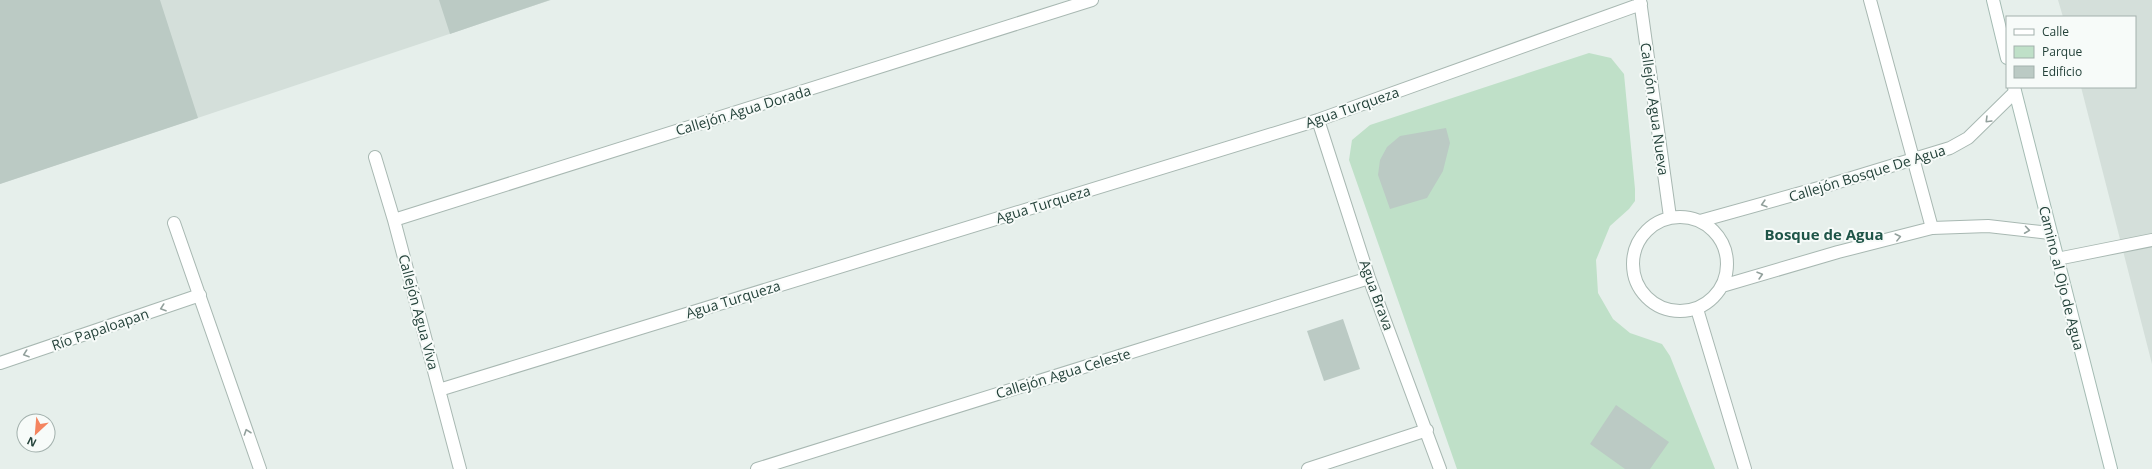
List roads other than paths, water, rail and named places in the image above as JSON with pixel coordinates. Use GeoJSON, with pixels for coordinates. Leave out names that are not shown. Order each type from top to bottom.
{"type":"FeatureCollection","features":[{"type":"Feature","properties":{"kind":"street","name":"Callejón Agua Dorada"},"geometry":{"type":"LineString","coordinates":[[394,220],[1092,0]]}},
{"type":"Feature","properties":{"kind":"street"},"geometry":{"type":"LineString","coordinates":[[1870,0],[1932,228]]}},
{"type":"Feature","properties":{"kind":"street"},"geometry":{"type":"LineString","coordinates":[[1993,0],[2006,54]]}},
{"type":"Feature","properties":{"kind":"street","name":"Agua Turqueza"},"geometry":{"type":"LineString","coordinates":[[439,390],[1318,120],[1641,2]]}},
{"type":"Feature","properties":{"kind":"street","name":"Callejón Agua Nueva"},"geometry":{"type":"LineString","coordinates":[[1641,2],[1670,218]]}},
{"type":"Feature","properties":{"kind":"street","name":"Callejón Bosque De Agua"},"geometry":{"type":"LineString","coordinates":[[1700,221],[1950,148],[1968,138],[2015,89]]}},
{"type":"Feature","properties":{"kind":"street","name":"Camino al Ojo de Agua"},"geometry":{"type":"LineString","coordinates":[[2015,89],[2050,233],[2111,469]]}},
{"type":"Feature","properties":{"kind":"street","name":"Agua Brava"},"geometry":{"type":"LineString","coordinates":[[1318,120],[1369,278],[1427,430],[1440,469]]}},
{"type":"Feature","properties":{"kind":"street","name":"Callejón Agua Viva"},"geometry":{"type":"LineString","coordinates":[[375,157],[394,220],[460,469]]}},
{"type":"Feature","properties":{"kind":"street"},"geometry":{"type":"LineString","coordinates":[[1686,217],[1700,221],[1713,230],[1722,242],[1727,256],[1727,272],[1722,286],[1707,304],[1697,309],[1681,312],[1666,310],[1652,303],[1640,292],[1634,278],[1632,262],[1635,246],[1643,233],[1655,223],[1670,218],[1686,217]]}},
{"type":"Feature","properties":{"kind":"street"},"geometry":{"type":"LineString","coordinates":[[174,223],[260,469]]}},
{"type":"Feature","properties":{"kind":"street"},"geometry":{"type":"LineString","coordinates":[[1722,286],[1838,252],[1932,228],[1988,226],[2050,233]]}},
{"type":"Feature","properties":{"kind":"street"},"geometry":{"type":"LineString","coordinates":[[2057,259],[2152,240]]}},
{"type":"Feature","properties":{"kind":"street","name":"Callejón Agua Celeste"},"geometry":{"type":"LineString","coordinates":[[758,469],[1369,278]]}},
{"type":"Feature","properties":{"kind":"street","name":"Río Papaloapan"},"geometry":{"type":"LineString","coordinates":[[0,363],[200,295]]}},
{"type":"Feature","properties":{"kind":"street"},"geometry":{"type":"LineString","coordinates":[[1697,309],[1745,469]]}},
{"type":"Feature","properties":{"kind":"street"},"geometry":{"type":"LineString","coordinates":[[1308,469],[1427,430]]}},
{"type":"Feature","properties":{"kind":"district","name":"Bosque de Agua"},"geometry":{"type":"Point","coordinates":[1824,234]}}]}
